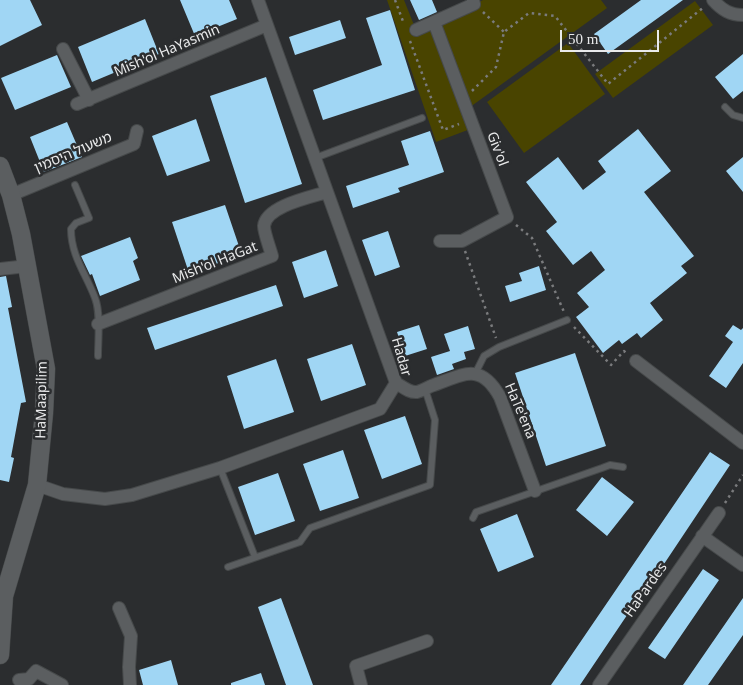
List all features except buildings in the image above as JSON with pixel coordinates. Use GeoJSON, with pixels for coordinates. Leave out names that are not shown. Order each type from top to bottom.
{"type":"FeatureCollection","features":[{"type":"Feature","properties":{"kind":"street","name":"Hadar"},"geometry":{"type":"LineString","coordinates":[[37,485],[63,494],[105,500],[132,496],[220,468],[380,409],[396,383],[258,0]]}},
{"type":"Feature","properties":{"kind":"street"},"geometry":{"type":"LineString","coordinates":[[409,29],[434,22],[474,2]]}},
{"type":"Feature","properties":{"kind":"street"},"geometry":{"type":"LineString","coordinates":[[709,3],[718,6],[732,15],[743,15]]}},
{"type":"Feature","properties":{"kind":"street","name":"Giv'ol"},"geometry":{"type":"LineString","coordinates":[[434,22],[507,217]]}},
{"type":"Feature","properties":{"kind":"street","name":"Mish'ol HaYasmin"},"geometry":{"type":"LineString","coordinates":[[63,49],[83,102],[267,25]]}},
{"type":"Feature","properties":{"kind":"street","name":"משעול היסמין"},"geometry":{"type":"LineString","coordinates":[[11,195],[134,144],[137,131]]}},
{"type":"Feature","properties":{"kind":"street","name":"HaMaapilim"},"geometry":{"type":"LineString","coordinates":[[0,655],[5,572],[37,485],[46,369],[21,234],[11,195],[1,170]]}},
{"type":"Feature","properties":{"kind":"street","name":"Mish'ol HaGat"},"geometry":{"type":"LineString","coordinates":[[98,324],[272,256],[264,226],[268,215],[277,209],[327,192]]}},
{"type":"Feature","properties":{"kind":"street"},"geometry":{"type":"LineString","coordinates":[[440,241],[462,241],[507,217]]}},
{"type":"Feature","properties":{"kind":"street"},"geometry":{"type":"LineString","coordinates":[[0,270],[27,266]]}},
{"type":"Feature","properties":{"kind":"street"},"geometry":{"type":"LineString","coordinates":[[636,361],[743,443]]}},
{"type":"Feature","properties":{"kind":"street"},"geometry":{"type":"LineString","coordinates":[[396,383],[416,392],[466,374],[475,374]]}},
{"type":"Feature","properties":{"kind":"street","name":"HaTe'ena"},"geometry":{"type":"LineString","coordinates":[[475,374],[485,377],[494,385],[536,491]]}},
{"type":"Feature","properties":{"kind":"street","name":"HaPardes"},"geometry":{"type":"LineString","coordinates":[[601,684],[718,513]]}},
{"type":"Feature","properties":{"kind":"street"},"geometry":{"type":"LineString","coordinates":[[699,541],[743,565]]}},
{"type":"Feature","properties":{"kind":"street"},"geometry":{"type":"LineString","coordinates":[[119,608],[131,636],[130,685]]}},
{"type":"Feature","properties":{"kind":"street"},"geometry":{"type":"LineString","coordinates":[[361,685],[356,666],[427,641]]}},
{"type":"Feature","properties":{"kind":"street"},"geometry":{"type":"LineString","coordinates":[[18,680],[29,679],[36,671],[62,685]]}},
{"type":"Feature","properties":{"kind":"lane"},"geometry":{"type":"LineString","coordinates":[[725,107],[733,115],[743,118]]}},
{"type":"Feature","properties":{"kind":"lane"},"geometry":{"type":"LineString","coordinates":[[315,158],[422,118]]}},
{"type":"Feature","properties":{"kind":"lane"},"geometry":{"type":"LineString","coordinates":[[75,185],[88,218],[76,223],[71,229],[71,236],[73,250],[96,300],[98,356]]}},
{"type":"Feature","properties":{"kind":"lane"},"geometry":{"type":"LineString","coordinates":[[475,374],[484,356],[499,347],[567,320]]}},
{"type":"Feature","properties":{"kind":"lane"},"geometry":{"type":"LineString","coordinates":[[228,567],[300,542],[310,528],[430,485],[435,420],[426,389]]}},
{"type":"Feature","properties":{"kind":"lane"},"geometry":{"type":"LineString","coordinates":[[473,518],[476,512],[610,465],[623,467]]}},
{"type":"Feature","properties":{"kind":"lane"},"geometry":{"type":"LineString","coordinates":[[220,468],[255,557]]}},
{"type":"Feature","properties":{"kind":"path"},"geometry":{"type":"LineString","coordinates":[[395,0],[409,29],[443,130],[470,120]]}},
{"type":"Feature","properties":{"kind":"path"},"geometry":{"type":"LineString","coordinates":[[474,2],[504,32]]}},
{"type":"Feature","properties":{"kind":"path"},"geometry":{"type":"LineString","coordinates":[[463,101],[496,67],[504,32],[529,13],[555,16],[608,84],[709,3]]}},
{"type":"Feature","properties":{"kind":"path"},"geometry":{"type":"LineString","coordinates":[[507,217],[532,238],[567,320],[612,365],[624,351],[636,361]]}},
{"type":"Feature","properties":{"kind":"path"},"geometry":{"type":"LineString","coordinates":[[462,241],[499,347]]}},
{"type":"Feature","properties":{"kind":"path"},"geometry":{"type":"LineString","coordinates":[[718,513],[743,475]]}},
{"type":"Feature","properties":{"kind":"shaded area"},"geometry":{"type":"Polygon","coordinates":[[[387,0],[404,0],[416,30],[483,0],[601,0],[607,8],[466,110],[473,128],[436,142],[387,0]]]}},
{"type":"Feature","properties":{"kind":"shaded area"},"geometry":{"type":"Polygon","coordinates":[[[695,1],[713,25],[613,98],[595,74],[695,1]]]}},
{"type":"Feature","properties":{"kind":"shaded area"},"geometry":{"type":"Polygon","coordinates":[[[568,43],[605,94],[524,153],[487,102],[568,43]]]}}]}
